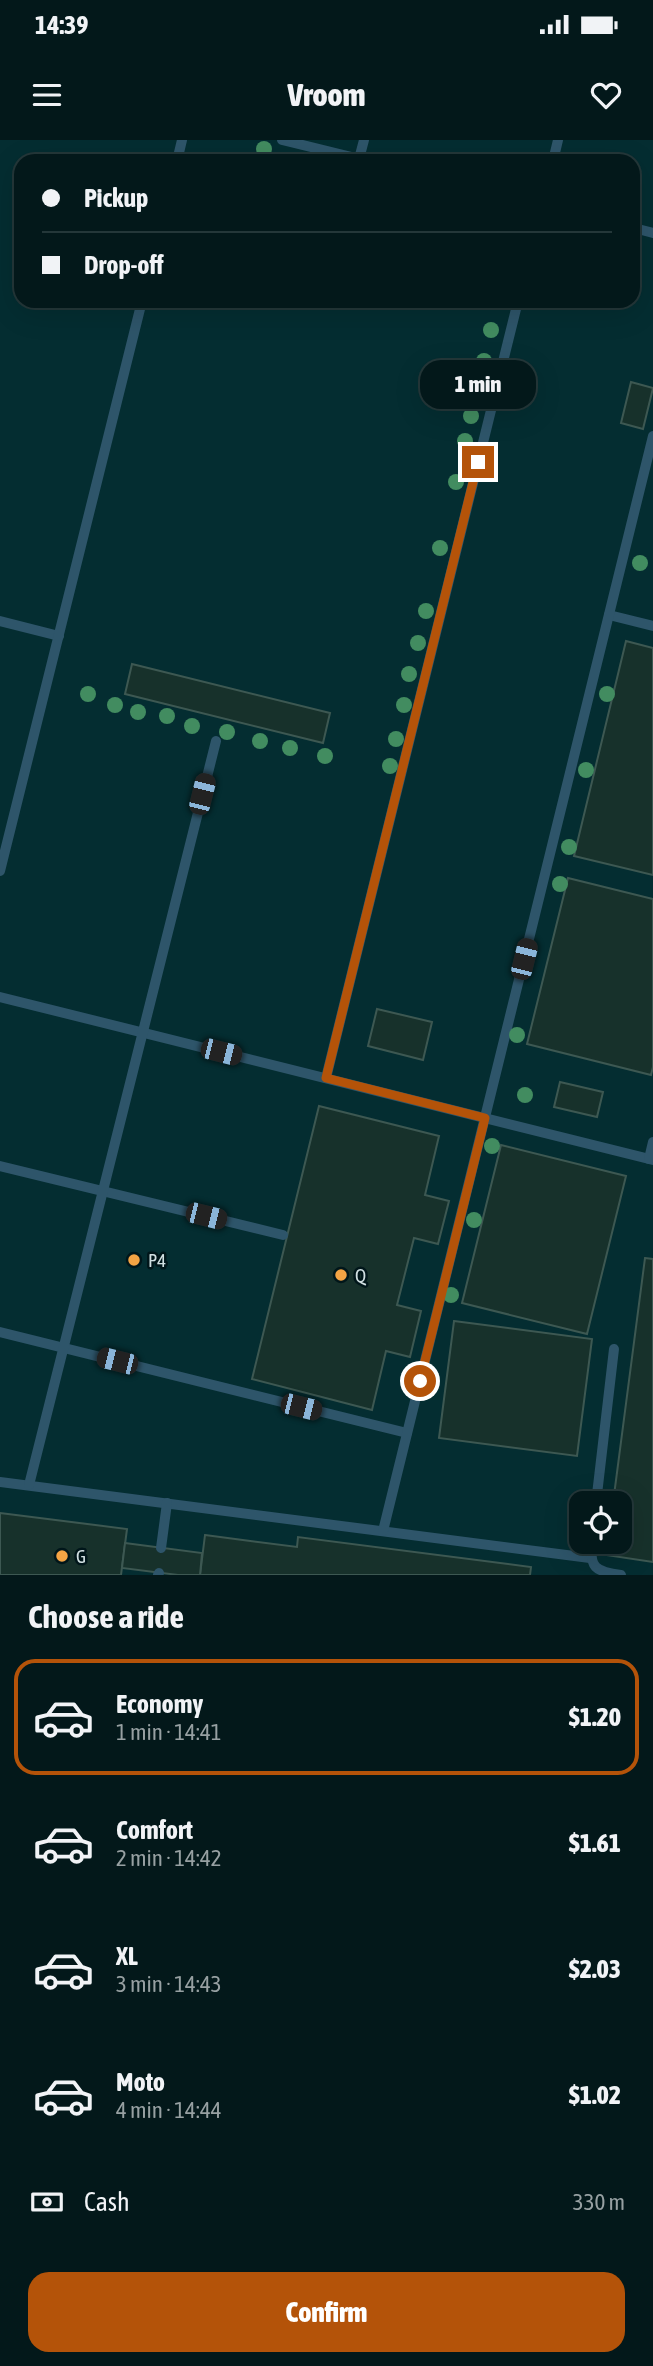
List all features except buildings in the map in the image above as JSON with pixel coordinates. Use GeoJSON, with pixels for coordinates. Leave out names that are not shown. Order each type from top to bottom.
{"type":"FeatureCollection","features":[{"type":"Feature","properties":{"kind":"lane"},"geometry":{"type":"LineString","coordinates":[[282,140],[339,154]]}},
{"type":"Feature","properties":{"kind":"lane"},"geometry":{"type":"LineString","coordinates":[[0,872],[4,835],[59,635],[140,308]]}},
{"type":"Feature","properties":{"kind":"lane"},"geometry":{"type":"LineString","coordinates":[[326,1078],[516,308]]}},
{"type":"Feature","properties":{"kind":"lane"},"geometry":{"type":"LineString","coordinates":[[383,1531],[653,436]]}},
{"type":"Feature","properties":{"kind":"lane"},"geometry":{"type":"LineString","coordinates":[[609,615],[653,626]]}},
{"type":"Feature","properties":{"kind":"lane"},"geometry":{"type":"LineString","coordinates":[[0,621],[59,635]]}},
{"type":"Feature","properties":{"kind":"lane"},"geometry":{"type":"LineString","coordinates":[[29,1485],[216,741]]}},
{"type":"Feature","properties":{"kind":"lane"},"geometry":{"type":"LineString","coordinates":[[0,997],[651,1159],[653,1142]]}},
{"type":"Feature","properties":{"kind":"lane"},"geometry":{"type":"LineString","coordinates":[[0,1166],[284,1235]]}},
{"type":"Feature","properties":{"kind":"lane"},"geometry":{"type":"LineString","coordinates":[[0,1332],[407,1433]]}},
{"type":"Feature","properties":{"kind":"lane"},"geometry":{"type":"LineString","coordinates":[[597,1491],[614,1349]]}},
{"type":"Feature","properties":{"kind":"lane"},"geometry":{"type":"LineString","coordinates":[[0,1482],[590,1558]]}},
{"type":"Feature","properties":{"kind":"lane"},"geometry":{"type":"LineString","coordinates":[[161,1548],[167,1503]]}},
{"type":"Feature","properties":{"kind":"lane"},"geometry":{"type":"LineString","coordinates":[[590,1554],[590,1558],[600,1571],[621,1575]]}},
{"type":"Feature","properties":{"kind":"shaded area"},"geometry":{"type":"Polygon","coordinates":[[[0,140],[653,140],[653,1575],[0,1575],[0,140]]]}},
{"type":"Feature","properties":{"kind":"place","name":"P4"},"geometry":{"type":"Point","coordinates":[134,1260]}},
{"type":"Feature","properties":{"kind":"place","name":"Q"},"geometry":{"type":"Point","coordinates":[341,1275]}},
{"type":"Feature","properties":{"kind":"place","name":"G"},"geometry":{"type":"Point","coordinates":[62,1556]}},
{"type":"Feature","properties":{"kind":"route"},"geometry":{"type":"LineString","coordinates":[[420,1381],[485,1118],[326,1078],[478,462]]}}]}
